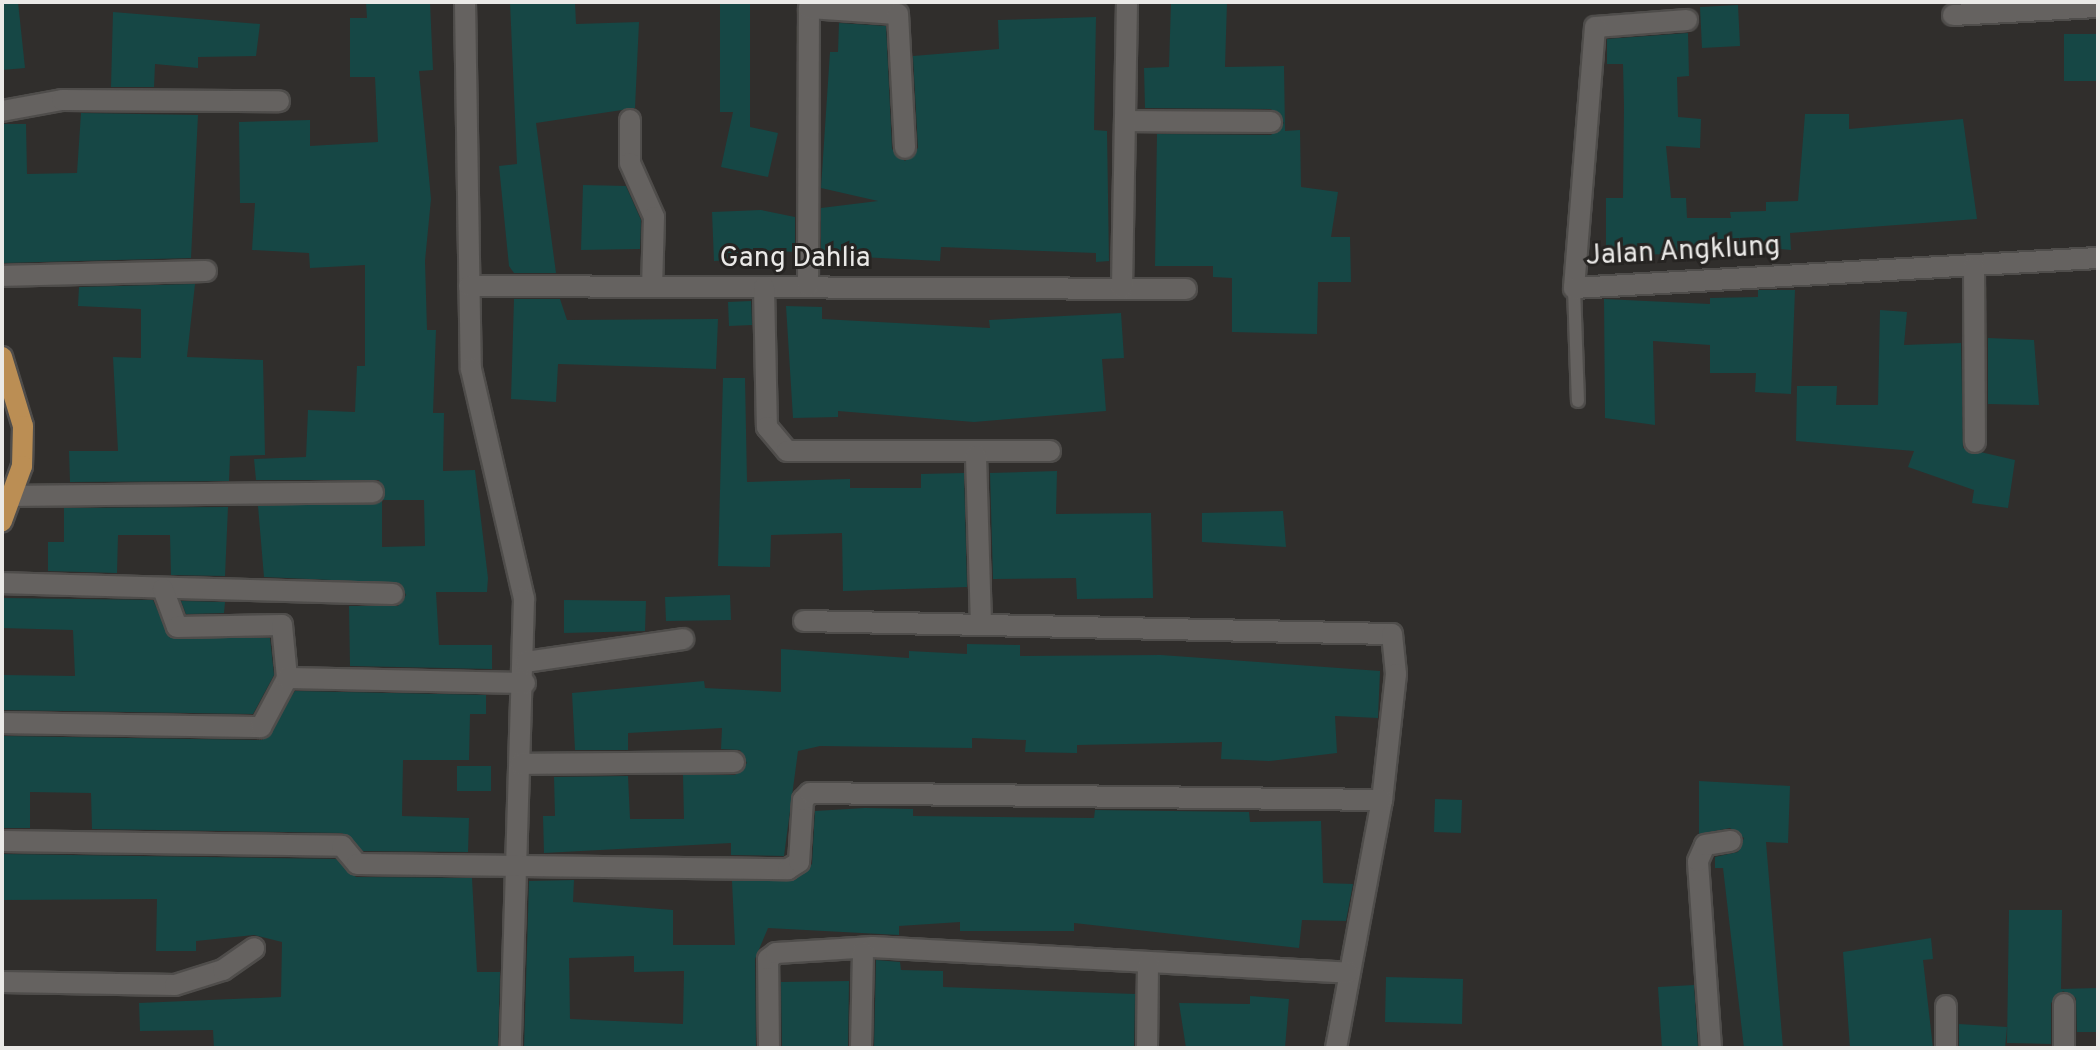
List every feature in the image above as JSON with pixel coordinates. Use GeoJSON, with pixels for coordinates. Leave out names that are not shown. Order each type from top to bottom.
{"type":"FeatureCollection","features":[{"type":"Feature","properties":{"kind":"main road"},"geometry":{"type":"LineString","coordinates":[[2,357],[23,426],[14,496],[2,521]]}},
{"type":"Feature","properties":{"kind":"street"},"geometry":{"type":"LineString","coordinates":[[465,2],[471,369],[524,599],[526,662],[514,868],[511,1048]]}},
{"type":"Feature","properties":{"kind":"street"},"geometry":{"type":"LineString","coordinates":[[1122,288],[1127,2]]}},
{"type":"Feature","properties":{"kind":"street"},"geometry":{"type":"LineString","coordinates":[[808,286],[809,5],[898,14],[905,148]]}},
{"type":"Feature","properties":{"kind":"street"},"geometry":{"type":"LineString","coordinates":[[1953,15],[2098,7]]}},
{"type":"Feature","properties":{"kind":"street","name":"Jalan Angklung"},"geometry":{"type":"LineString","coordinates":[[1687,20],[1595,27],[1574,288],[1974,268],[2098,258]]}},
{"type":"Feature","properties":{"kind":"street"},"geometry":{"type":"LineString","coordinates":[[2,111],[62,100],[279,101]]}},
{"type":"Feature","properties":{"kind":"street"},"geometry":{"type":"LineString","coordinates":[[630,120],[630,163],[654,217],[652,287]]}},
{"type":"Feature","properties":{"kind":"street"},"geometry":{"type":"LineString","coordinates":[[1125,121],[1271,122]]}},
{"type":"Feature","properties":{"kind":"street"},"geometry":{"type":"LineString","coordinates":[[1974,268],[1975,442]]}},
{"type":"Feature","properties":{"kind":"street"},"geometry":{"type":"LineString","coordinates":[[2,276],[206,271]]}},
{"type":"Feature","properties":{"kind":"street","name":"Gang Dahlia"},"geometry":{"type":"LineString","coordinates":[[469,286],[1186,289]]}},
{"type":"Feature","properties":{"kind":"street"},"geometry":{"type":"LineString","coordinates":[[764,287],[767,427],[774,441],[787,451],[976,456],[1050,451]]}},
{"type":"Feature","properties":{"kind":"street"},"geometry":{"type":"LineString","coordinates":[[976,456],[981,622]]}},
{"type":"Feature","properties":{"kind":"street"},"geometry":{"type":"LineString","coordinates":[[14,496],[373,492]]}},
{"type":"Feature","properties":{"kind":"street"},"geometry":{"type":"LineString","coordinates":[[2,583],[393,594]]}},
{"type":"Feature","properties":{"kind":"street"},"geometry":{"type":"LineString","coordinates":[[2,723],[261,727],[287,678],[282,625],[177,627],[163,589]]}},
{"type":"Feature","properties":{"kind":"street"},"geometry":{"type":"LineString","coordinates":[[804,621],[981,622],[1392,634],[1396,674],[1382,800],[1336,1048]]}},
{"type":"Feature","properties":{"kind":"street"},"geometry":{"type":"LineString","coordinates":[[526,662],[683,639]]}},
{"type":"Feature","properties":{"kind":"street"},"geometry":{"type":"LineString","coordinates":[[287,678],[525,683]]}},
{"type":"Feature","properties":{"kind":"street"},"geometry":{"type":"LineString","coordinates":[[520,764],[734,762]]}},
{"type":"Feature","properties":{"kind":"street"},"geometry":{"type":"LineString","coordinates":[[2,841],[342,846],[357,864],[514,868],[796,867],[803,800],[810,793],[1382,800]]}},
{"type":"Feature","properties":{"kind":"street"},"geometry":{"type":"LineString","coordinates":[[1711,1048],[1698,861],[1705,845],[1731,841]]}},
{"type":"Feature","properties":{"kind":"street"},"geometry":{"type":"LineString","coordinates":[[2,982],[175,985],[223,970],[254,948]]}},
{"type":"Feature","properties":{"kind":"street"},"geometry":{"type":"LineString","coordinates":[[769,1048],[769,955],[863,952],[1348,973]]}},
{"type":"Feature","properties":{"kind":"street"},"geometry":{"type":"LineString","coordinates":[[861,1048],[863,952]]}},
{"type":"Feature","properties":{"kind":"street"},"geometry":{"type":"LineString","coordinates":[[1147,1048],[1148,964]]}},
{"type":"Feature","properties":{"kind":"street"},"geometry":{"type":"LineString","coordinates":[[2064,1004],[2064,1048]]}},
{"type":"Feature","properties":{"kind":"street"},"geometry":{"type":"LineString","coordinates":[[1946,1006],[1946,1048]]}},
{"type":"Feature","properties":{"kind":"lane"},"geometry":{"type":"LineString","coordinates":[[1574,288],[1578,401]]}},
{"type":"Feature","properties":{"kind":"building"},"geometry":{"type":"Polygon","coordinates":[[[2,2],[18,2],[25,68],[2,70],[2,2]]]}},
{"type":"Feature","properties":{"kind":"building"},"geometry":{"type":"Polygon","coordinates":[[[366,2],[430,2],[433,70],[419,71],[431,199],[425,261],[427,330],[436,330],[433,413],[444,413],[443,471],[475,470],[488,578],[487,592],[436,592],[439,645],[492,645],[492,669],[350,666],[349,606],[398,606],[406,595],[400,583],[264,577],[258,506],[382,501],[382,547],[425,546],[424,500],[383,500],[379,480],[256,480],[254,459],[306,457],[308,410],[355,412],[357,366],[365,366],[365,265],[310,268],[309,253],[252,250],[255,203],[240,203],[239,122],[310,120],[310,146],[378,142],[375,77],[350,77],[350,18],[367,18],[366,2]]]}},
{"type":"Feature","properties":{"kind":"building"},"geometry":{"type":"Polygon","coordinates":[[[510,2],[575,2],[576,24],[639,22],[635,108],[536,123],[556,273],[514,273],[509,266],[499,166],[517,164],[510,2]]]}},
{"type":"Feature","properties":{"kind":"building"},"geometry":{"type":"Polygon","coordinates":[[[720,2],[750,2],[750,127],[778,133],[768,177],[721,167],[733,112],[720,112],[720,2]]]}},
{"type":"Feature","properties":{"kind":"building"},"geometry":{"type":"Polygon","coordinates":[[[1171,2],[1227,2],[1225,67],[1284,66],[1285,131],[1300,130],[1301,187],[1338,192],[1331,237],[1350,237],[1351,282],[1318,282],[1317,334],[1232,332],[1232,278],[1213,277],[1213,266],[1155,266],[1157,134],[1271,135],[1284,123],[1271,109],[1145,108],[1144,68],[1169,67],[1171,2]]]}},
{"type":"Feature","properties":{"kind":"building"},"geometry":{"type":"Polygon","coordinates":[[[1738,5],[1740,46],[1702,48],[1700,7],[1738,5]]]}},
{"type":"Feature","properties":{"kind":"building"},"geometry":{"type":"Polygon","coordinates":[[[113,12],[260,24],[256,56],[198,57],[198,68],[155,64],[154,87],[111,87],[113,12]]]}},
{"type":"Feature","properties":{"kind":"building"},"geometry":{"type":"Polygon","coordinates":[[[1096,17],[1094,130],[1107,131],[1109,261],[1096,262],[1096,253],[941,247],[940,261],[821,255],[821,208],[878,201],[821,188],[830,52],[838,52],[839,23],[886,26],[892,149],[905,161],[918,148],[913,56],[999,49],[998,20],[1096,17]]]}},
{"type":"Feature","properties":{"kind":"building"},"geometry":{"type":"Polygon","coordinates":[[[1688,33],[1689,76],[1677,77],[1678,117],[1701,119],[1700,148],[1666,146],[1671,198],[1686,198],[1687,218],[1731,218],[1730,212],[1766,211],[1766,202],[1798,201],[1805,114],[1849,114],[1849,129],[1963,119],[1977,219],[1790,233],[1791,250],[1722,244],[1684,248],[1684,254],[1606,255],[1606,198],[1623,198],[1624,106],[1623,64],[1607,64],[1607,39],[1688,33]]]}},
{"type":"Feature","properties":{"kind":"building"},"geometry":{"type":"Polygon","coordinates":[[[2064,34],[2098,34],[2098,81],[2064,81],[2064,34]]]}},
{"type":"Feature","properties":{"kind":"building"},"geometry":{"type":"Polygon","coordinates":[[[81,113],[198,115],[191,258],[2,263],[2,124],[26,124],[27,174],[77,173],[81,113]]]}},
{"type":"Feature","properties":{"kind":"building"},"geometry":{"type":"Polygon","coordinates":[[[583,185],[626,186],[641,220],[640,249],[581,250],[583,185]]]}},
{"type":"Feature","properties":{"kind":"building"},"geometry":{"type":"Polygon","coordinates":[[[761,210],[795,217],[795,252],[748,249],[748,259],[714,261],[712,212],[761,210]]]}},
{"type":"Feature","properties":{"kind":"building"},"geometry":{"type":"Polygon","coordinates":[[[195,284],[187,357],[263,360],[265,455],[230,456],[229,481],[70,482],[69,451],[118,451],[113,357],[141,358],[141,309],[78,306],[79,287],[195,284]]]}},
{"type":"Feature","properties":{"kind":"building"},"geometry":{"type":"Polygon","coordinates":[[[1758,290],[1795,290],[1791,394],[1755,392],[1756,373],[1710,373],[1710,345],[1653,341],[1655,425],[1605,418],[1604,299],[1710,304],[1710,298],[1758,297],[1758,290]]]}},
{"type":"Feature","properties":{"kind":"building"},"geometry":{"type":"Polygon","coordinates":[[[514,299],[560,299],[567,320],[718,319],[716,369],[558,364],[556,402],[511,399],[514,299]]]}},
{"type":"Feature","properties":{"kind":"building"},"geometry":{"type":"Polygon","coordinates":[[[751,301],[752,325],[729,326],[728,302],[751,301]]]}},
{"type":"Feature","properties":{"kind":"building"},"geometry":{"type":"Polygon","coordinates":[[[786,306],[822,307],[822,319],[990,328],[989,320],[1121,313],[1124,358],[1102,359],[1106,411],[974,422],[838,411],[838,417],[793,418],[786,306]]]}},
{"type":"Feature","properties":{"kind":"building"},"geometry":{"type":"Polygon","coordinates":[[[1880,310],[1907,312],[1904,345],[1961,343],[1963,448],[2015,460],[2008,508],[1972,503],[1974,490],[1908,467],[1914,451],[1796,441],[1797,386],[1837,386],[1836,405],[1878,405],[1880,310]]]}},
{"type":"Feature","properties":{"kind":"building"},"geometry":{"type":"Polygon","coordinates":[[[1988,338],[2034,340],[2039,405],[1988,404],[1988,338]]]}},
{"type":"Feature","properties":{"kind":"building"},"geometry":{"type":"Polygon","coordinates":[[[723,378],[745,378],[747,482],[850,479],[850,488],[921,488],[921,474],[964,473],[967,587],[843,591],[842,533],[771,535],[770,567],[718,566],[723,378]]]}},
{"type":"Feature","properties":{"kind":"building"},"geometry":{"type":"Polygon","coordinates":[[[1057,471],[1056,514],[1151,513],[1153,598],[1077,599],[1076,578],[993,579],[990,473],[1057,471]]]}},
{"type":"Feature","properties":{"kind":"building"},"geometry":{"type":"Polygon","coordinates":[[[228,507],[225,576],[171,575],[170,535],[118,535],[117,573],[48,571],[48,542],[64,542],[64,508],[228,507]]]}},
{"type":"Feature","properties":{"kind":"building"},"geometry":{"type":"Polygon","coordinates":[[[1283,511],[1286,547],[1202,542],[1202,513],[1283,511]]]}},
{"type":"Feature","properties":{"kind":"building"},"geometry":{"type":"Polygon","coordinates":[[[730,595],[731,620],[666,621],[665,597],[730,595]]]}},
{"type":"Feature","properties":{"kind":"building"},"geometry":{"type":"Polygon","coordinates":[[[2,598],[153,600],[170,638],[270,638],[274,675],[253,714],[2,710],[2,675],[75,676],[73,630],[2,628],[2,598]]]}},
{"type":"Feature","properties":{"kind":"building"},"geometry":{"type":"Polygon","coordinates":[[[564,600],[646,601],[645,631],[564,633],[564,600]]]}},
{"type":"Feature","properties":{"kind":"building"},"geometry":{"type":"Polygon","coordinates":[[[181,601],[225,602],[224,613],[186,614],[181,601]]]}},
{"type":"Feature","properties":{"kind":"building"},"geometry":{"type":"Polygon","coordinates":[[[967,644],[1020,645],[1020,656],[1161,655],[1380,671],[1378,718],[1335,716],[1337,753],[1269,761],[1221,759],[1222,742],[1077,745],[1077,753],[1025,752],[1026,740],[972,738],[972,748],[820,746],[798,751],[784,856],[731,855],[731,843],[544,853],[543,816],[555,816],[554,777],[628,776],[630,819],[684,819],[683,775],[735,775],[747,763],[740,750],[721,749],[722,728],[628,733],[628,750],[575,750],[572,693],[704,681],[705,688],[781,692],[781,649],[909,658],[909,651],[967,654],[967,644]]]}},
{"type":"Feature","properties":{"kind":"building"},"geometry":{"type":"Polygon","coordinates":[[[295,691],[486,695],[486,714],[470,714],[469,760],[403,760],[402,816],[469,818],[468,852],[363,851],[342,833],[92,829],[91,793],[30,792],[30,828],[2,828],[2,736],[262,740],[295,691]]]}},
{"type":"Feature","properties":{"kind":"building"},"geometry":{"type":"Polygon","coordinates":[[[457,766],[491,766],[491,791],[457,791],[457,766]]]}},
{"type":"Feature","properties":{"kind":"building"},"geometry":{"type":"Polygon","coordinates":[[[1699,781],[1790,786],[1788,843],[1766,842],[1783,1048],[1744,1048],[1723,868],[1715,868],[1715,857],[1738,852],[1744,838],[1730,828],[1699,834],[1699,781]]]}},
{"type":"Feature","properties":{"kind":"building"},"geometry":{"type":"Polygon","coordinates":[[[1435,799],[1462,800],[1461,833],[1434,832],[1435,799]]]}},
{"type":"Feature","properties":{"kind":"building"},"geometry":{"type":"Polygon","coordinates":[[[913,809],[913,816],[1094,818],[1095,810],[1249,812],[1250,822],[1321,821],[1323,883],[1353,884],[1346,921],[1302,920],[1299,948],[1074,923],[1074,931],[960,931],[960,922],[899,926],[899,935],[768,928],[755,959],[756,1048],[524,1048],[529,881],[574,880],[573,902],[673,910],[673,945],[735,945],[732,881],[795,880],[812,864],[815,811],[913,809]],[[634,956],[569,958],[570,1019],[683,1024],[684,971],[634,972],[634,956]]]}},
{"type":"Feature","properties":{"kind":"building"},"geometry":{"type":"Polygon","coordinates":[[[2,854],[336,859],[356,877],[472,878],[477,972],[500,972],[498,1048],[214,1048],[213,1030],[140,1031],[139,1003],[281,997],[282,942],[254,935],[196,941],[196,951],[156,951],[157,899],[2,900],[2,854]]]}},
{"type":"Feature","properties":{"kind":"building"},"geometry":{"type":"Polygon","coordinates":[[[2009,910],[2062,910],[2061,989],[2098,988],[2098,1032],[2077,1032],[2076,998],[2063,991],[2051,1003],[2051,1044],[2007,1043],[2009,910]]]}},
{"type":"Feature","properties":{"kind":"building"},"geometry":{"type":"Polygon","coordinates":[[[1931,938],[1933,959],[1923,960],[1933,1048],[1850,1048],[1843,952],[1931,938]]]}},
{"type":"Feature","properties":{"kind":"building"},"geometry":{"type":"Polygon","coordinates":[[[876,960],[900,962],[901,970],[943,971],[943,987],[1135,994],[1134,1048],[874,1048],[876,960]]]}},
{"type":"Feature","properties":{"kind":"building"},"geometry":{"type":"Polygon","coordinates":[[[1386,977],[1463,979],[1462,1024],[1385,1022],[1386,977]]]}},
{"type":"Feature","properties":{"kind":"building"},"geometry":{"type":"Polygon","coordinates":[[[849,981],[848,1048],[782,1048],[781,982],[849,981]]]}},
{"type":"Feature","properties":{"kind":"building"},"geometry":{"type":"Polygon","coordinates":[[[1694,985],[1698,1048],[1662,1048],[1658,987],[1694,985]]]}},
{"type":"Feature","properties":{"kind":"building"},"geometry":{"type":"Polygon","coordinates":[[[1250,996],[1289,999],[1285,1048],[1186,1048],[1179,1003],[1250,1004],[1250,996]]]}},
{"type":"Feature","properties":{"kind":"building"},"geometry":{"type":"Polygon","coordinates":[[[1959,1024],[2007,1027],[2005,1048],[1959,1048],[1959,1024]]]}}]}
